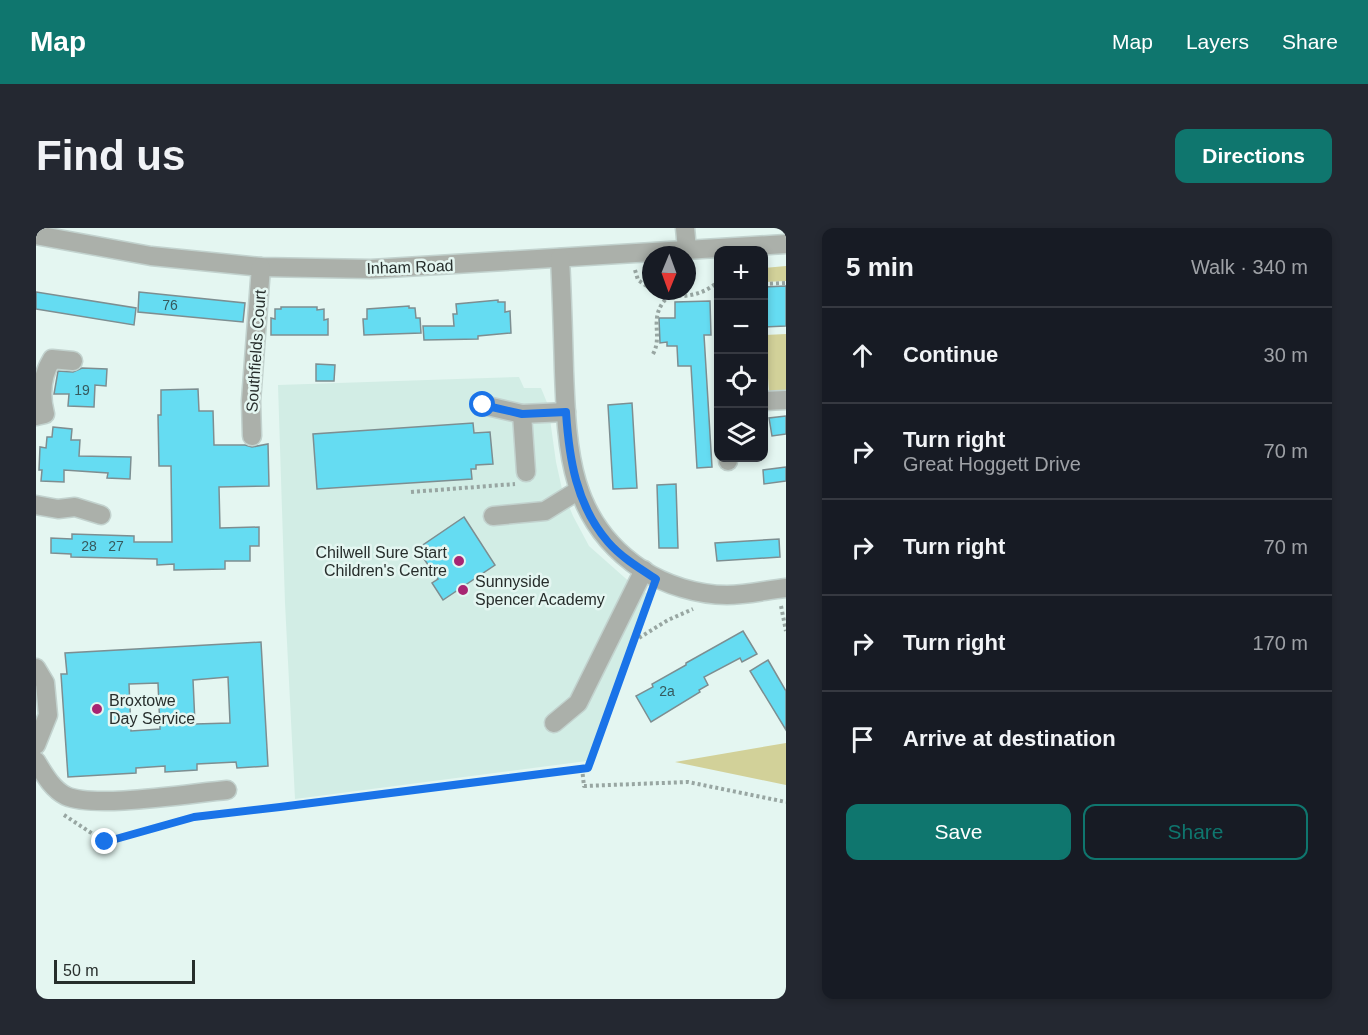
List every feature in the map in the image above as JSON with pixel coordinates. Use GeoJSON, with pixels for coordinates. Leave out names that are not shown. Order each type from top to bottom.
{"type":"FeatureCollection","features":[{"type":"Feature","properties":{"kind":"street"},"geometry":{"type":"LineString","coordinates":[[685,228],[687,246]]}},
{"type":"Feature","properties":{"kind":"street","name":"Inham Road"},"geometry":{"type":"LineString","coordinates":[[36,235],[151,256],[261,267],[370,269],[642,253]]}},
{"type":"Feature","properties":{"kind":"street","name":"Inham Road"},"geometry":{"type":"LineString","coordinates":[[696,249],[786,244]]}},
{"type":"Feature","properties":{"kind":"street"},"geometry":{"type":"LineString","coordinates":[[560,258],[568,449],[579,490],[589,514],[609,543],[656,579],[689,589],[726,595],[782,588]]}},
{"type":"Feature","properties":{"kind":"street","name":"Southfields Court"},"geometry":{"type":"LineString","coordinates":[[252,436],[251,401],[261,267]]}},
{"type":"Feature","properties":{"kind":"street"},"geometry":{"type":"LineString","coordinates":[[41,415],[43,384],[52,359],[73,362]]}},
{"type":"Feature","properties":{"kind":"street"},"geometry":{"type":"LineString","coordinates":[[768,401],[786,400]]}},
{"type":"Feature","properties":{"kind":"street"},"geometry":{"type":"LineString","coordinates":[[483,405],[522,414],[566,412]]}},
{"type":"Feature","properties":{"kind":"street"},"geometry":{"type":"LineString","coordinates":[[522,414],[526,472]]}},
{"type":"Feature","properties":{"kind":"street"},"geometry":{"type":"LineString","coordinates":[[493,516],[545,511],[579,490]]}},
{"type":"Feature","properties":{"kind":"street"},"geometry":{"type":"LineString","coordinates":[[36,505],[58,509],[75,507],[101,515]]}},
{"type":"Feature","properties":{"kind":"street"},"geometry":{"type":"LineString","coordinates":[[554,723],[578,703],[644,570]]}},
{"type":"Feature","properties":{"kind":"street"},"geometry":{"type":"LineString","coordinates":[[36,668],[45,683],[48,716],[36,746]]}},
{"type":"Feature","properties":{"kind":"street"},"geometry":{"type":"LineString","coordinates":[[36,761],[49,782],[68,797],[102,801],[227,790]]}},
{"type":"Feature","properties":{"kind":"path"},"geometry":{"type":"LineString","coordinates":[[633,254],[638,280],[642,283]]}},
{"type":"Feature","properties":{"kind":"path"},"geometry":{"type":"LineString","coordinates":[[768,284],[786,283]]}},
{"type":"Feature","properties":{"kind":"path"},"geometry":{"type":"LineString","coordinates":[[696,295],[714,284]]}},
{"type":"Feature","properties":{"kind":"path"},"geometry":{"type":"LineString","coordinates":[[653,354],[657,348],[656,320],[665,300]]}},
{"type":"Feature","properties":{"kind":"path"},"geometry":{"type":"LineString","coordinates":[[411,492],[527,483],[526,472]]}},
{"type":"Feature","properties":{"kind":"path"},"geometry":{"type":"LineString","coordinates":[[782,588],[786,632]]}},
{"type":"Feature","properties":{"kind":"path"},"geometry":{"type":"LineString","coordinates":[[633,642],[668,620],[726,595]]}},
{"type":"Feature","properties":{"kind":"path"},"geometry":{"type":"LineString","coordinates":[[56,809],[105,842],[194,817],[588,768],[641,621]]}},
{"type":"Feature","properties":{"kind":"path"},"geometry":{"type":"LineString","coordinates":[[582,768],[584,786],[688,782],[786,802]]}},
{"type":"Feature","properties":{"kind":"shaded area"},"geometry":{"type":"Polygon","coordinates":[[[786,266],[786,281],[768,282],[768,268],[786,266]]]}},
{"type":"Feature","properties":{"kind":"shaded area"},"geometry":{"type":"Polygon","coordinates":[[[786,334],[786,391],[769,392],[768,335],[786,334]]]}},
{"type":"Feature","properties":{"kind":"shaded area","name":"Sunnyside Spencer Academy"},"geometry":{"type":"Polygon","coordinates":[[[519,377],[524,388],[541,388],[548,405],[562,489],[589,546],[633,585],[648,594],[587,761],[295,799],[285,603],[278,385],[519,377]]]}},
{"type":"Feature","properties":{"kind":"shaded area"},"geometry":{"type":"Polygon","coordinates":[[[786,743],[786,785],[675,762],[786,743]]]}},
{"type":"Feature","properties":{"kind":"building"},"geometry":{"type":"Polygon","coordinates":[[[786,286],[786,326],[768,327],[768,287],[786,286]]]}},
{"type":"Feature","properties":{"kind":"building"},"geometry":{"type":"Polygon","coordinates":[[[36,292],[136,308],[134,325],[36,309],[36,292]]]}},
{"type":"Feature","properties":{"kind":"building"},"geometry":{"type":"Polygon","coordinates":[[[139,292],[245,303],[243,322],[138,312],[139,292]]]}},
{"type":"Feature","properties":{"kind":"building"},"geometry":{"type":"Polygon","coordinates":[[[498,300],[498,302],[505,302],[505,312],[510,311],[511,333],[478,336],[478,339],[424,340],[423,326],[454,326],[453,314],[457,314],[456,304],[498,300]]]}},
{"type":"Feature","properties":{"kind":"building"},"geometry":{"type":"Polygon","coordinates":[[[710,301],[711,335],[704,335],[712,467],[697,468],[691,366],[678,366],[677,346],[667,346],[667,342],[660,343],[659,318],[675,318],[675,302],[710,301]]]}},
{"type":"Feature","properties":{"kind":"building"},"geometry":{"type":"Polygon","coordinates":[[[409,306],[409,308],[415,308],[416,318],[420,318],[421,333],[364,335],[363,319],[367,319],[367,309],[409,306]]]}},
{"type":"Feature","properties":{"kind":"building"},"geometry":{"type":"Polygon","coordinates":[[[281,307],[324,309],[324,320],[328,319],[328,335],[271,335],[271,318],[275,319],[275,309],[281,309],[281,307]]]}},
{"type":"Feature","properties":{"kind":"building"},"geometry":{"type":"Polygon","coordinates":[[[316,364],[335,365],[334,381],[316,381],[316,364]]]}},
{"type":"Feature","properties":{"kind":"building"},"geometry":{"type":"Polygon","coordinates":[[[82,368],[107,369],[106,386],[95,385],[94,407],[68,406],[69,394],[54,394],[58,371],[73,372],[82,368]]]}},
{"type":"Feature","properties":{"kind":"building"},"geometry":{"type":"Polygon","coordinates":[[[198,389],[199,411],[213,411],[214,445],[252,447],[268,444],[269,486],[219,487],[220,528],[259,527],[259,546],[250,546],[250,561],[225,561],[225,569],[174,570],[174,564],[157,565],[157,559],[71,557],[71,554],[51,553],[51,538],[72,539],[72,534],[134,536],[134,542],[172,542],[171,466],[159,466],[158,415],[161,415],[161,390],[198,389]]]}},
{"type":"Feature","properties":{"kind":"building"},"geometry":{"type":"Polygon","coordinates":[[[632,403],[637,488],[613,489],[608,405],[632,403]]]}},
{"type":"Feature","properties":{"kind":"building"},"geometry":{"type":"Polygon","coordinates":[[[786,416],[786,434],[772,436],[769,418],[786,416]]]}},
{"type":"Feature","properties":{"kind":"building"},"geometry":{"type":"Polygon","coordinates":[[[473,423],[474,433],[490,432],[493,464],[476,465],[476,469],[471,469],[472,479],[317,489],[313,434],[473,423]]]}},
{"type":"Feature","properties":{"kind":"building"},"geometry":{"type":"Polygon","coordinates":[[[53,427],[72,429],[71,440],[80,440],[79,456],[131,457],[130,479],[107,478],[108,473],[64,470],[64,482],[41,481],[40,447],[46,448],[47,437],[52,437],[53,427]]]}},
{"type":"Feature","properties":{"kind":"building"},"geometry":{"type":"Polygon","coordinates":[[[786,467],[786,481],[764,484],[763,470],[786,467]]]}},
{"type":"Feature","properties":{"kind":"building"},"geometry":{"type":"Polygon","coordinates":[[[676,484],[678,548],[659,548],[657,485],[676,484]]]}},
{"type":"Feature","properties":{"kind":"building","name":"Chilwell Sure Start Children's Centre"},"geometry":{"type":"Polygon","coordinates":[[[464,517],[495,565],[443,600],[432,583],[438,579],[417,549],[464,517]]]}},
{"type":"Feature","properties":{"kind":"building"},"geometry":{"type":"Polygon","coordinates":[[[779,539],[780,557],[717,561],[715,543],[779,539]]]}},
{"type":"Feature","properties":{"kind":"building"},"geometry":{"type":"Polygon","coordinates":[[[743,631],[757,654],[742,662],[740,658],[704,677],[708,685],[699,690],[700,692],[651,722],[636,696],[653,687],[652,684],[686,663],[743,631]]]}},
{"type":"Feature","properties":{"kind":"building","name":"Broxtowe Day Service"},"geometry":{"type":"Polygon","coordinates":[[[261,642],[268,766],[237,768],[236,762],[197,764],[197,770],[165,772],[165,766],[136,768],[136,773],[68,777],[61,674],[67,674],[65,653],[261,642]],[[228,677],[193,680],[195,724],[230,723],[228,677]],[[158,683],[129,684],[131,731],[160,729],[158,683]]]}},
{"type":"Feature","properties":{"kind":"building"},"geometry":{"type":"Polygon","coordinates":[[[768,660],[786,691],[786,730],[750,671],[768,660]]]}},
{"type":"Feature","properties":{"kind":"place","name":"Chilwell Sure Start Children's Centre"},"geometry":{"type":"Point","coordinates":[459,561]}},
{"type":"Feature","properties":{"kind":"place","name":"Sunnyside Spencer Academy"},"geometry":{"type":"Point","coordinates":[463,590]}},
{"type":"Feature","properties":{"kind":"place","name":"Broxtowe Day Service"},"geometry":{"type":"Point","coordinates":[97,709]}},
{"type":"Feature","properties":{"kind":"route"},"geometry":{"type":"LineString","coordinates":[[105,842],[194,817],[588,768],[656,579],[609,543],[589,514],[574,475],[568,449],[566,412],[522,414],[483,405]]}}]}
